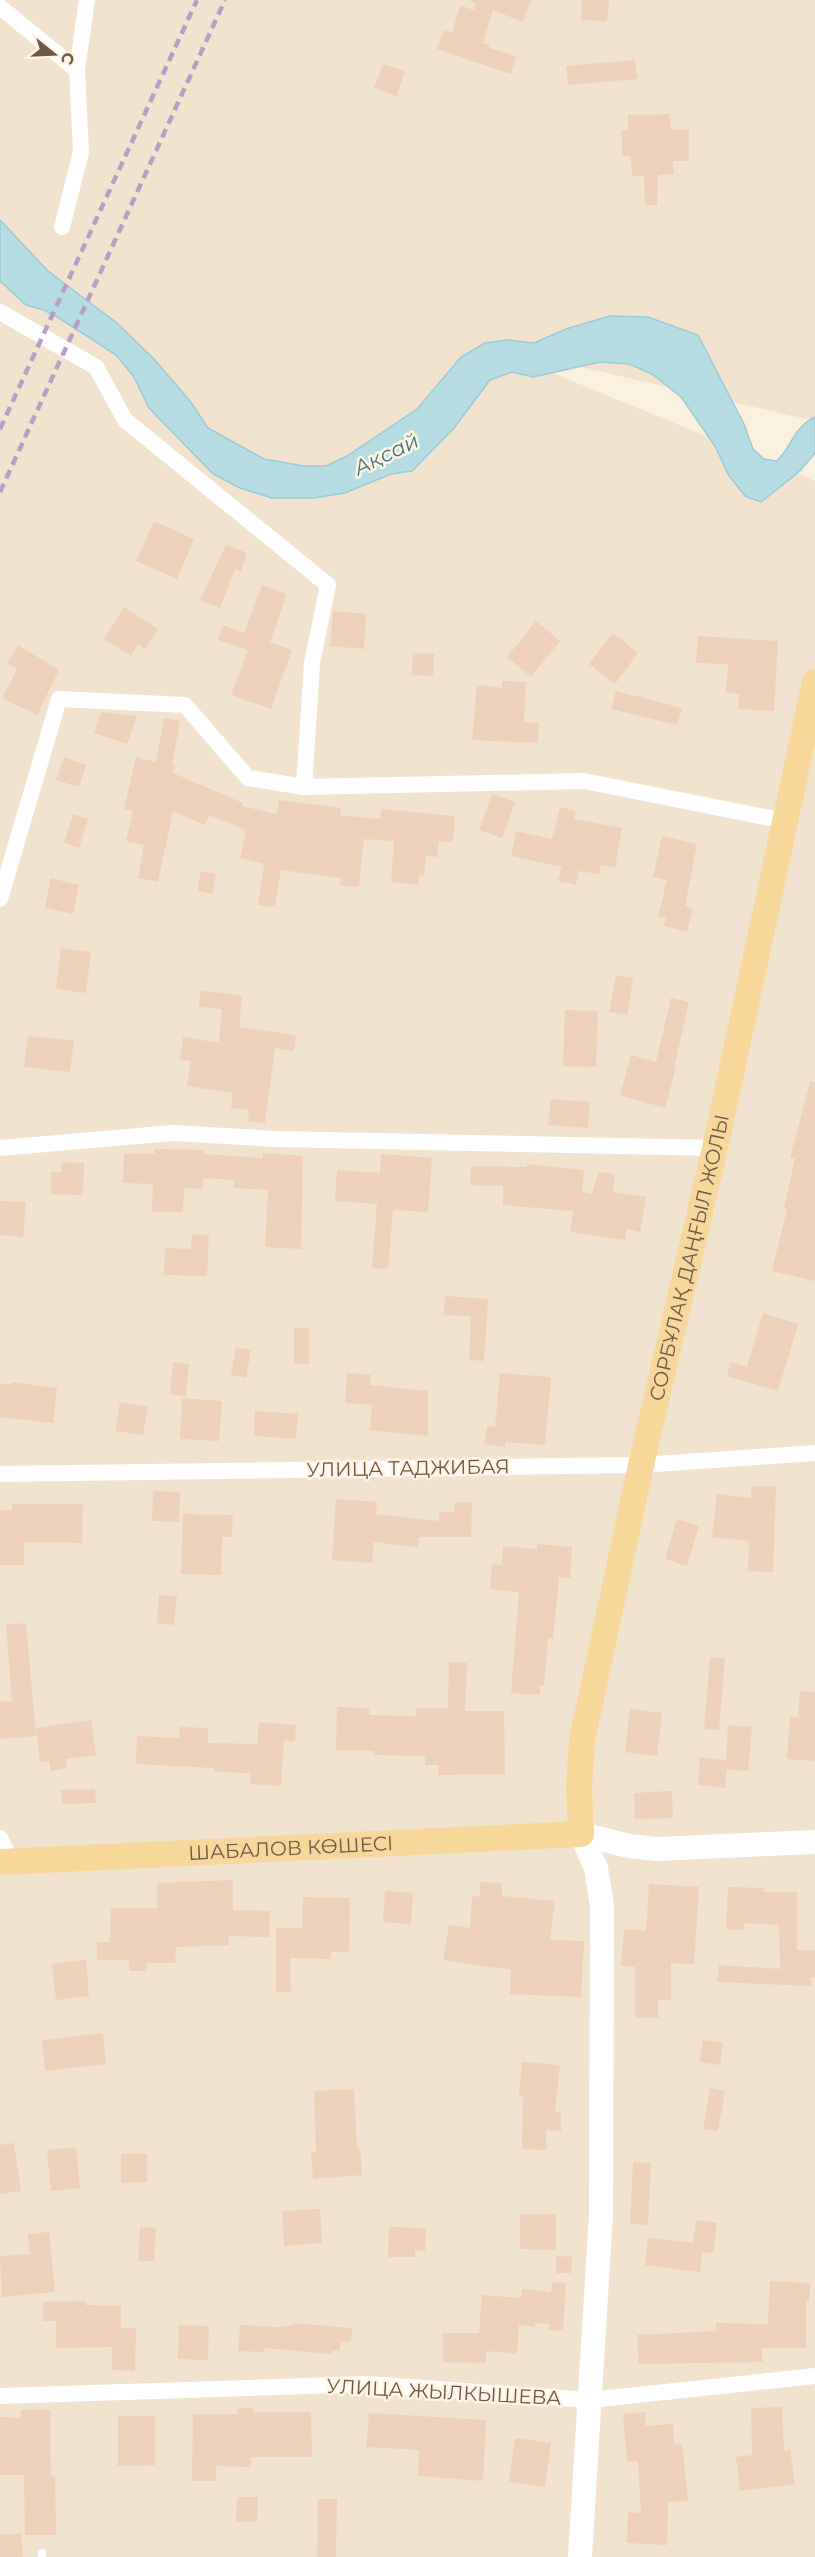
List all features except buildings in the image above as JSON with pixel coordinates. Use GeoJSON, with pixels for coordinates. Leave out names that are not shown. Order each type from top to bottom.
{"type":"FeatureCollection","features":[{"type":"Feature","properties":{"kind":"main road","name":"СОРБҰЛАҚ ДАҢҒЫЛ ЖОЛЫ"},"geometry":{"type":"LineString","coordinates":[[581,1834],[579,1788],[582,1740],[641,1465],[715,1148],[815,682]]}},
{"type":"Feature","properties":{"kind":"main road","name":"ШАБАЛОВ КӨШЕСІ"},"geometry":{"type":"LineString","coordinates":[[5,1861],[581,1834]]}},
{"type":"Feature","properties":{"kind":"street"},"geometry":{"type":"LineString","coordinates":[[62,227],[81,152],[77,70],[87,0]]}},
{"type":"Feature","properties":{"kind":"street"},"geometry":{"type":"LineString","coordinates":[[0,7],[77,70]]}},
{"type":"Feature","properties":{"kind":"street"},"geometry":{"type":"LineString","coordinates":[[0,312],[96,367],[125,420],[328,585],[312,663],[304,787]]}},
{"type":"Feature","properties":{"kind":"street"},"geometry":{"type":"LineString","coordinates":[[0,899],[59,699],[185,705],[248,778],[304,787],[584,781],[785,821]]}},
{"type":"Feature","properties":{"kind":"street"},"geometry":{"type":"LineString","coordinates":[[0,1148],[172,1132],[277,1139],[715,1148]]}},
{"type":"Feature","properties":{"kind":"street","name":"УЛИЦА ТАДЖИБАЯ"},"geometry":{"type":"LineString","coordinates":[[0,1474],[641,1465],[815,1453]]}},
{"type":"Feature","properties":{"kind":"street"},"geometry":{"type":"LineString","coordinates":[[581,1834],[628,1846],[657,1849],[815,1842]]}},
{"type":"Feature","properties":{"kind":"street"},"geometry":{"type":"LineString","coordinates":[[580,2557],[601,2214],[602,1906],[596,1868],[581,1834]]}},
{"type":"Feature","properties":{"kind":"street"},"geometry":{"type":"LineString","coordinates":[[0,1838],[5,1861]]}},
{"type":"Feature","properties":{"kind":"street","name":"УЛИЦА ЖЫЛКЫШЕВА"},"geometry":{"type":"LineString","coordinates":[[0,2396],[367,2384],[590,2400],[815,2376]]}},
{"type":"Feature","properties":{"kind":"shaded area"},"geometry":{"type":"Polygon","coordinates":[[[0,0],[815,0],[815,421],[485,345],[815,481],[815,2557],[0,2557],[0,0]]]}},
{"type":"Feature","properties":{"kind":"water","name":"Ақсай"},"geometry":{"type":"Polygon","coordinates":[[[0,220],[48,271],[117,323],[154,359],[190,401],[208,428],[264,459],[304,466],[326,466],[347,456],[417,409],[461,357],[485,343],[507,340],[534,343],[566,329],[610,316],[648,317],[698,335],[744,424],[753,449],[764,459],[777,461],[797,432],[815,417],[815,453],[800,471],[761,502],[745,496],[728,474],[715,446],[681,397],[652,374],[629,364],[600,362],[533,377],[512,372],[490,380],[454,428],[412,471],[391,474],[345,493],[314,498],[272,498],[240,488],[213,474],[149,408],[134,377],[116,355],[59,318],[44,310],[26,305],[0,281],[0,220]]]}},
{"type":"Feature","properties":{"kind":"railway"},"geometry":{"type":"LineString","coordinates":[[0,429],[197,0]]}},
{"type":"Feature","properties":{"kind":"railway"},"geometry":{"type":"LineString","coordinates":[[0,492],[225,0]]}}]}
